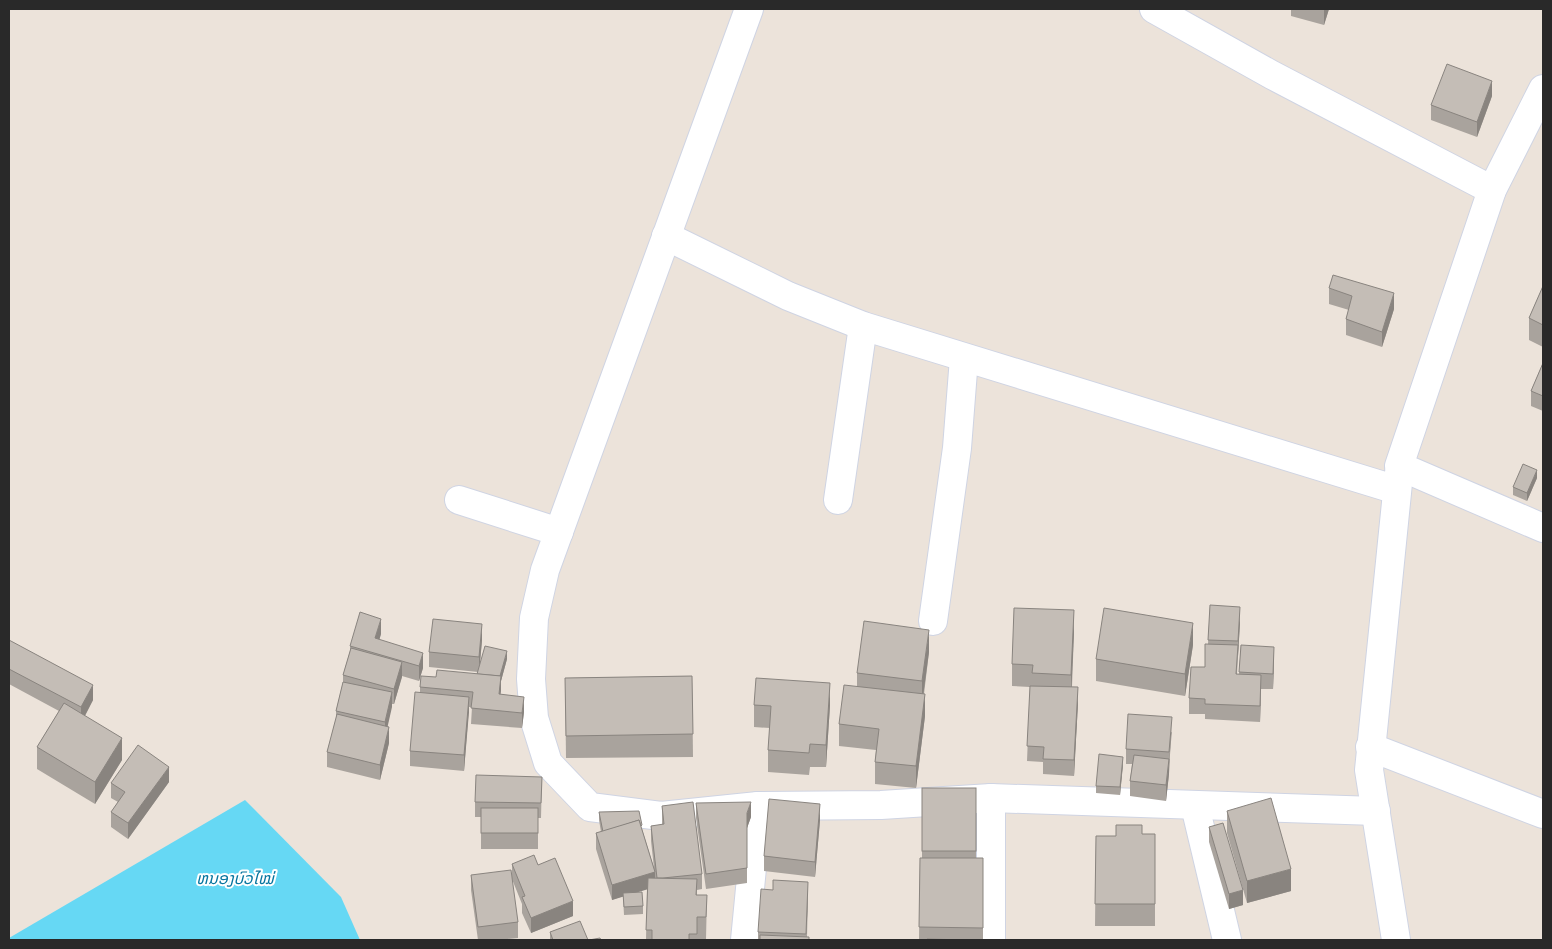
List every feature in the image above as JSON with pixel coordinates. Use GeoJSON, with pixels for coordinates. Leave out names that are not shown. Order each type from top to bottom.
{"type":"FeatureCollection","features":[{"type":"Feature","properties":{"kind":"street"},"geometry":{"type":"LineString","coordinates":[[749,9],[545,570],[534,618],[531,679],[534,718],[548,762],[590,807],[661,816],[758,806],[881,805],[992,798],[1195,806],[1376,810]]}},
{"type":"Feature","properties":{"kind":"street"},"geometry":{"type":"LineString","coordinates":[[1154,9],[1272,75],[1492,190]]}},
{"type":"Feature","properties":{"kind":"street"},"geometry":{"type":"LineString","coordinates":[[1396,940],[1370,770],[1370,747],[1398,478],[1492,190],[1543,89]]}},
{"type":"Feature","properties":{"kind":"street"},"geometry":{"type":"LineString","coordinates":[[666,236],[788,296],[863,326],[964,358],[1398,478],[1543,528]]}},
{"type":"Feature","properties":{"kind":"street"},"geometry":{"type":"LineString","coordinates":[[838,500],[863,326]]}},
{"type":"Feature","properties":{"kind":"street"},"geometry":{"type":"LineString","coordinates":[[933,621],[957,448],[964,358]]}},
{"type":"Feature","properties":{"kind":"street"},"geometry":{"type":"LineString","coordinates":[[459,500],[559,532]]}},
{"type":"Feature","properties":{"kind":"street"},"geometry":{"type":"LineString","coordinates":[[1370,747],[1543,814]]}},
{"type":"Feature","properties":{"kind":"street"},"geometry":{"type":"LineString","coordinates":[[991,940],[992,798]]}},
{"type":"Feature","properties":{"kind":"street"},"geometry":{"type":"LineString","coordinates":[[745,940],[758,806]]}},
{"type":"Feature","properties":{"kind":"street"},"geometry":{"type":"LineString","coordinates":[[1195,806],[1227,940]]}},
{"type":"Feature","properties":{"kind":"water","name":"ຫນອງບົວໄໝ່"},"geometry":{"type":"Polygon","coordinates":[[[245,800],[341,897],[360,940],[9,940],[9,938],[245,800]]]}},
{"type":"Feature","properties":{"kind":"building"},"geometry":{"type":"Polygon","coordinates":[[[1447,64],[1492,81],[1477,122],[1431,105],[1447,64]]]}},
{"type":"Feature","properties":{"kind":"building"},"geometry":{"type":"Polygon","coordinates":[[[1333,275],[1394,293],[1382,332],[1346,319],[1352,296],[1329,288],[1333,275]]]}},
{"type":"Feature","properties":{"kind":"building"},"geometry":{"type":"Polygon","coordinates":[[[1543,286],[1543,325],[1529,318],[1543,286]]]}},
{"type":"Feature","properties":{"kind":"building"},"geometry":{"type":"Polygon","coordinates":[[[1543,363],[1543,396],[1531,391],[1543,363]]]}},
{"type":"Feature","properties":{"kind":"building"},"geometry":{"type":"Polygon","coordinates":[[[1523,464],[1537,470],[1527,493],[1513,487],[1523,464]]]}},
{"type":"Feature","properties":{"kind":"building"},"geometry":{"type":"Polygon","coordinates":[[[1210,605],[1240,607],[1238,641],[1208,640],[1210,605]]]}},
{"type":"Feature","properties":{"kind":"building"},"geometry":{"type":"Polygon","coordinates":[[[1014,608],[1074,610],[1071,675],[1032,673],[1033,665],[1012,664],[1014,608]]]}},
{"type":"Feature","properties":{"kind":"building"},"geometry":{"type":"Polygon","coordinates":[[[1104,608],[1193,623],[1185,674],[1096,659],[1104,608]]]}},
{"type":"Feature","properties":{"kind":"building"},"geometry":{"type":"Polygon","coordinates":[[[360,612],[381,619],[375,638],[423,653],[419,666],[350,646],[360,612]]]}},
{"type":"Feature","properties":{"kind":"building"},"geometry":{"type":"Polygon","coordinates":[[[433,619],[482,624],[479,657],[429,652],[433,619]]]}},
{"type":"Feature","properties":{"kind":"building"},"geometry":{"type":"Polygon","coordinates":[[[864,621],[929,630],[922,681],[857,673],[864,621]]]}},
{"type":"Feature","properties":{"kind":"building"},"geometry":{"type":"Polygon","coordinates":[[[9,640],[93,685],[81,707],[9,669],[9,640]]]}},
{"type":"Feature","properties":{"kind":"building"},"geometry":{"type":"Polygon","coordinates":[[[1205,644],[1238,645],[1236,674],[1261,675],[1260,706],[1205,704],[1205,699],[1189,698],[1191,667],[1205,667],[1205,644]]]}},
{"type":"Feature","properties":{"kind":"building"},"geometry":{"type":"Polygon","coordinates":[[[1241,645],[1274,647],[1273,674],[1239,672],[1241,645]]]}},
{"type":"Feature","properties":{"kind":"building"},"geometry":{"type":"Polygon","coordinates":[[[485,646],[507,651],[500,676],[477,674],[485,646]]]}},
{"type":"Feature","properties":{"kind":"building"},"geometry":{"type":"Polygon","coordinates":[[[351,648],[402,662],[394,689],[343,675],[351,648]]]}},
{"type":"Feature","properties":{"kind":"building"},"geometry":{"type":"Polygon","coordinates":[[[437,670],[501,676],[499,694],[524,697],[522,713],[471,708],[473,692],[420,687],[421,676],[436,677],[437,670]]]}},
{"type":"Feature","properties":{"kind":"building"},"geometry":{"type":"Polygon","coordinates":[[[692,676],[693,734],[566,736],[565,678],[692,676]]]}},
{"type":"Feature","properties":{"kind":"building"},"geometry":{"type":"Polygon","coordinates":[[[756,678],[830,683],[826,745],[810,744],[809,753],[768,750],[771,706],[754,705],[756,678]]]}},
{"type":"Feature","properties":{"kind":"building"},"geometry":{"type":"Polygon","coordinates":[[[343,682],[392,692],[385,722],[336,711],[343,682]]]}},
{"type":"Feature","properties":{"kind":"building"},"geometry":{"type":"Polygon","coordinates":[[[844,685],[925,694],[916,766],[875,762],[879,729],[839,724],[844,685]]]}},
{"type":"Feature","properties":{"kind":"building"},"geometry":{"type":"Polygon","coordinates":[[[1030,686],[1078,687],[1074,760],[1043,759],[1044,747],[1027,746],[1030,686]]]}},
{"type":"Feature","properties":{"kind":"building"},"geometry":{"type":"Polygon","coordinates":[[[415,692],[469,697],[464,755],[410,751],[415,692]]]}},
{"type":"Feature","properties":{"kind":"building"},"geometry":{"type":"Polygon","coordinates":[[[64,703],[122,738],[95,782],[37,747],[64,703]]]}},
{"type":"Feature","properties":{"kind":"building"},"geometry":{"type":"Polygon","coordinates":[[[337,714],[389,727],[380,765],[327,752],[337,714]]]}},
{"type":"Feature","properties":{"kind":"building"},"geometry":{"type":"Polygon","coordinates":[[[1128,714],[1172,717],[1169,752],[1126,749],[1128,714]]]}},
{"type":"Feature","properties":{"kind":"building"},"geometry":{"type":"Polygon","coordinates":[[[138,745],[169,767],[128,823],[111,812],[125,792],[111,783],[138,745]]]}},
{"type":"Feature","properties":{"kind":"building"},"geometry":{"type":"Polygon","coordinates":[[[1099,754],[1123,757],[1120,787],[1096,786],[1099,754]]]}},
{"type":"Feature","properties":{"kind":"building"},"geometry":{"type":"Polygon","coordinates":[[[1134,755],[1169,759],[1166,785],[1130,781],[1134,755]]]}},
{"type":"Feature","properties":{"kind":"building"},"geometry":{"type":"Polygon","coordinates":[[[476,775],[542,777],[541,803],[475,802],[476,775]]]}},
{"type":"Feature","properties":{"kind":"building"},"geometry":{"type":"Polygon","coordinates":[[[922,788],[976,788],[976,851],[922,851],[922,788]]]}},
{"type":"Feature","properties":{"kind":"building"},"geometry":{"type":"Polygon","coordinates":[[[1271,798],[1291,869],[1247,881],[1227,811],[1271,798]]]}},
{"type":"Feature","properties":{"kind":"building"},"geometry":{"type":"Polygon","coordinates":[[[769,799],[820,804],[815,862],[764,856],[769,799]]]}},
{"type":"Feature","properties":{"kind":"building"},"geometry":{"type":"Polygon","coordinates":[[[693,802],[702,874],[657,878],[651,826],[664,824],[662,806],[693,802]]]}},
{"type":"Feature","properties":{"kind":"building"},"geometry":{"type":"Polygon","coordinates":[[[751,802],[747,813],[747,868],[706,874],[696,803],[751,802]]]}},
{"type":"Feature","properties":{"kind":"building"},"geometry":{"type":"Polygon","coordinates":[[[481,808],[538,808],[538,833],[481,833],[481,808]]]}},
{"type":"Feature","properties":{"kind":"building"},"geometry":{"type":"Polygon","coordinates":[[[639,811],[641,826],[639,820],[603,832],[599,812],[639,811]]]}},
{"type":"Feature","properties":{"kind":"building"},"geometry":{"type":"Polygon","coordinates":[[[639,820],[655,872],[612,885],[596,833],[639,820]]]}},
{"type":"Feature","properties":{"kind":"building"},"geometry":{"type":"Polygon","coordinates":[[[1223,823],[1243,890],[1229,894],[1209,827],[1223,823]]]}},
{"type":"Feature","properties":{"kind":"building"},"geometry":{"type":"Polygon","coordinates":[[[1116,825],[1142,825],[1142,834],[1155,834],[1155,904],[1095,904],[1096,836],[1116,836],[1116,825]]]}},
{"type":"Feature","properties":{"kind":"building"},"geometry":{"type":"Polygon","coordinates":[[[534,855],[538,865],[555,858],[573,901],[531,918],[522,897],[525,896],[512,864],[534,855]]]}},
{"type":"Feature","properties":{"kind":"building"},"geometry":{"type":"Polygon","coordinates":[[[920,858],[983,858],[983,928],[919,927],[920,858]]]}},
{"type":"Feature","properties":{"kind":"building"},"geometry":{"type":"Polygon","coordinates":[[[511,870],[518,922],[478,927],[471,875],[511,870]]]}},
{"type":"Feature","properties":{"kind":"building"},"geometry":{"type":"Polygon","coordinates":[[[648,878],[697,879],[696,895],[707,895],[706,917],[697,917],[697,934],[689,934],[689,940],[652,940],[652,930],[646,930],[648,878]]]}},
{"type":"Feature","properties":{"kind":"building"},"geometry":{"type":"Polygon","coordinates":[[[773,880],[808,882],[806,934],[758,932],[761,889],[773,890],[773,880]]]}},
{"type":"Feature","properties":{"kind":"building"},"geometry":{"type":"Polygon","coordinates":[[[642,892],[643,906],[624,907],[623,893],[642,892]]]}},
{"type":"Feature","properties":{"kind":"building"},"geometry":{"type":"Polygon","coordinates":[[[580,921],[588,940],[553,940],[550,932],[580,921]]]}},
{"type":"Feature","properties":{"kind":"building"},"geometry":{"type":"Polygon","coordinates":[[[760,935],[809,937],[809,940],[760,940],[760,935]]]}},
{"type":"Feature","properties":{"kind":"building"},"geometry":{"type":"Polygon","coordinates":[[[927,939],[965,940],[927,940],[927,939]]]}}]}
